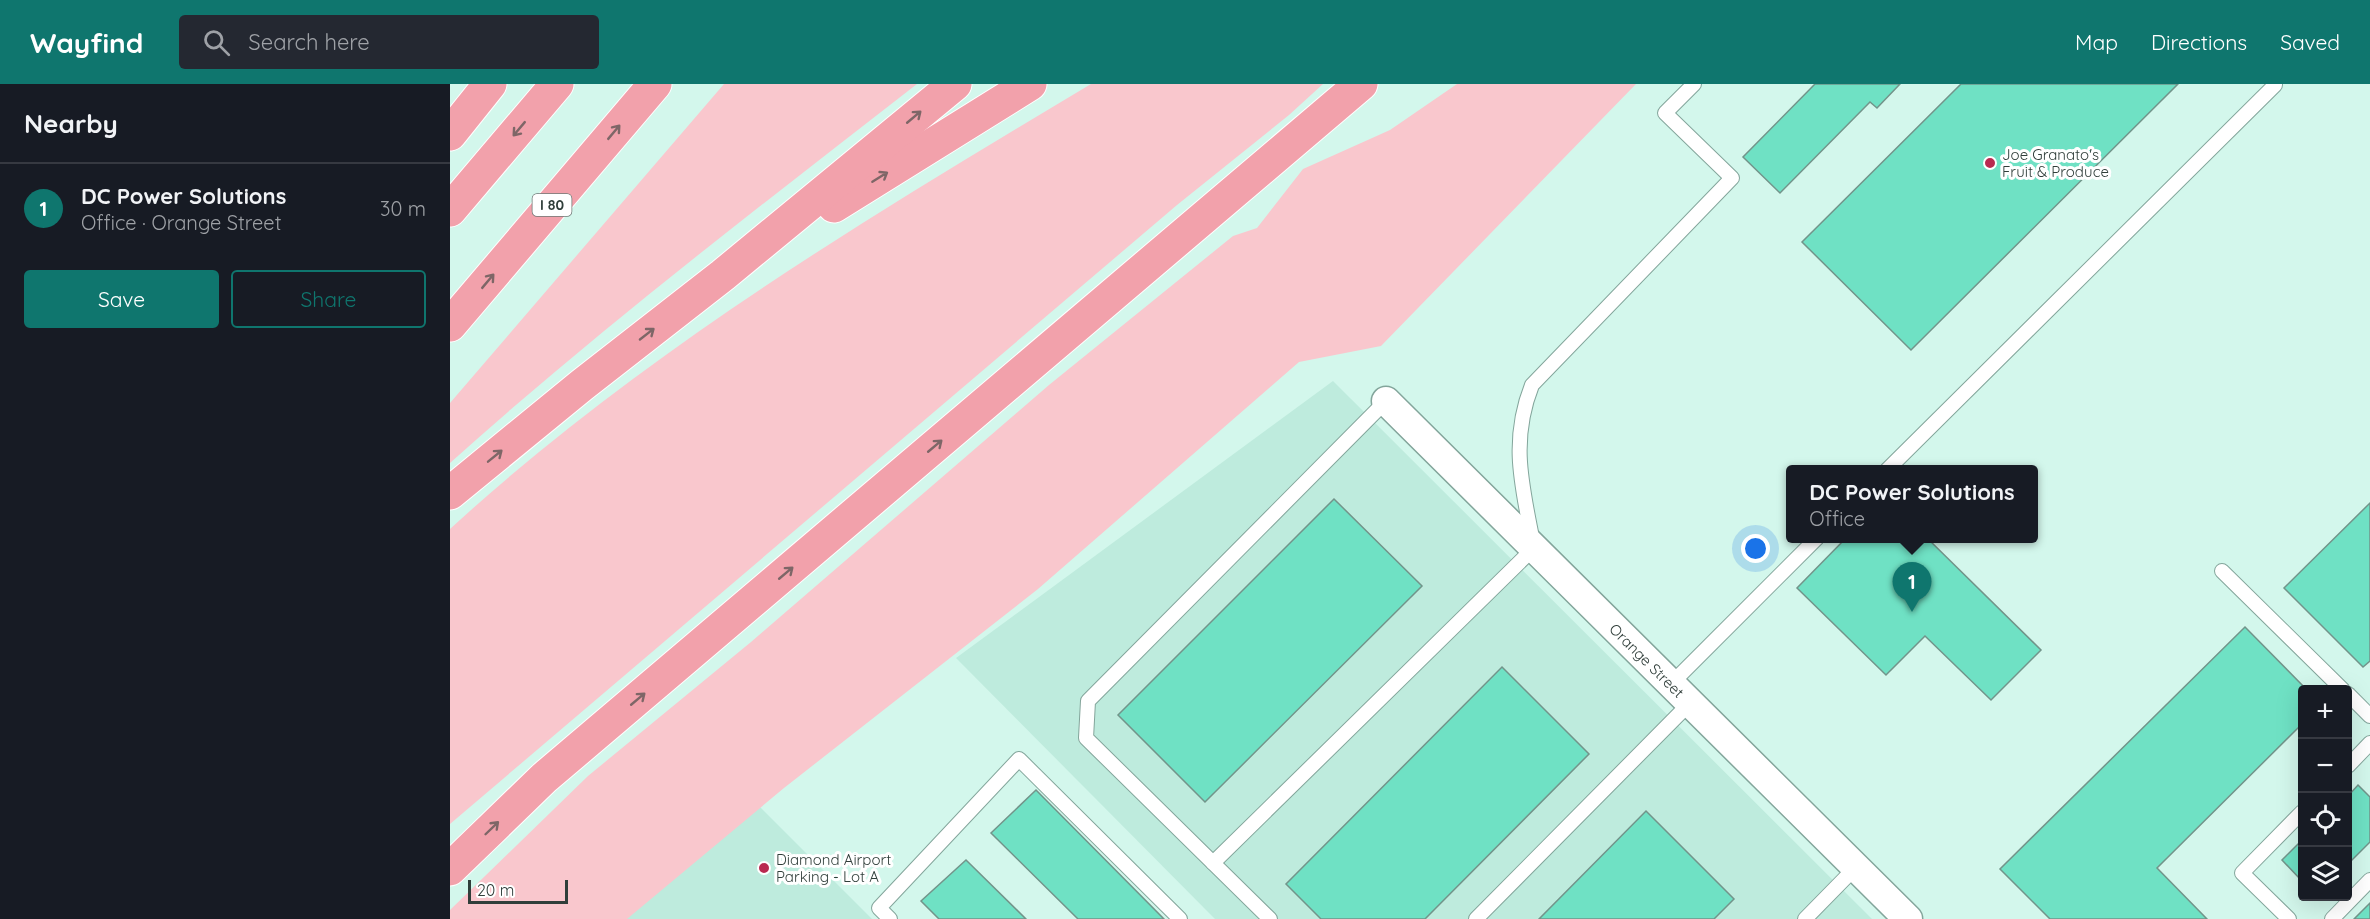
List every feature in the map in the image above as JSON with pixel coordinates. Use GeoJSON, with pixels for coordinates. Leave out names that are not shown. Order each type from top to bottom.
{"type":"FeatureCollection","features":[{"type":"Feature","properties":{"kind":"highway"},"geometry":{"type":"LineString","coordinates":[[450,134],[490,84]]}},
{"type":"Feature","properties":{"kind":"highway"},"geometry":{"type":"LineString","coordinates":[[450,210],[557,84]]}},
{"type":"Feature","properties":{"kind":"highway","name":"I 80"},"geometry":{"type":"LineString","coordinates":[[450,325],[655,84]]}},
{"type":"Feature","properties":{"kind":"highway"},"geometry":{"type":"LineString","coordinates":[[450,493],[582,385],[723,275],[955,84]]}},
{"type":"Feature","properties":{"kind":"highway"},"geometry":{"type":"LineString","coordinates":[[723,275],[1030,84]]}},
{"type":"Feature","properties":{"kind":"highway"},"geometry":{"type":"LineString","coordinates":[[1301,134],[1352,84]]}},
{"type":"Feature","properties":{"kind":"highway"},"geometry":{"type":"LineString","coordinates":[[450,869],[544,778],[1361,84]]}},
{"type":"Feature","properties":{"kind":"street","name":"Orange Street"},"geometry":{"type":"LineString","coordinates":[[1386,401],[1908,919]]}},
{"type":"Feature","properties":{"kind":"lane"},"geometry":{"type":"LineString","coordinates":[[1213,863],[1534,548],[1518,460],[1523,408],[1532,385],[1732,178],[1665,114],[1694,84]]}},
{"type":"Feature","properties":{"kind":"lane"},"geometry":{"type":"LineString","coordinates":[[1892,465],[2275,85]]}},
{"type":"Feature","properties":{"kind":"lane"},"geometry":{"type":"LineString","coordinates":[[1270,919],[1086,738],[1088,701],[1386,401]]}},
{"type":"Feature","properties":{"kind":"lane"},"geometry":{"type":"LineString","coordinates":[[1476,919],[1681,694],[1813,543]]}},
{"type":"Feature","properties":{"kind":"lane"},"geometry":{"type":"LineString","coordinates":[[2222,570],[2338,685]]}},
{"type":"Feature","properties":{"kind":"lane"},"geometry":{"type":"LineString","coordinates":[[2352,698],[2370,716]]}},
{"type":"Feature","properties":{"kind":"lane"},"geometry":{"type":"LineString","coordinates":[[2352,762],[2370,743]]}},
{"type":"Feature","properties":{"kind":"lane"},"geometry":{"type":"LineString","coordinates":[[890,919],[879,908],[1019,759],[1180,919]]}},
{"type":"Feature","properties":{"kind":"lane"},"geometry":{"type":"LineString","coordinates":[[2289,919],[2242,873],[2298,816]]}},
{"type":"Feature","properties":{"kind":"lane"},"geometry":{"type":"LineString","coordinates":[[1805,919],[1856,867]]}},
{"type":"Feature","properties":{"kind":"lane"},"geometry":{"type":"LineString","coordinates":[[2332,919],[2370,880]]}},
{"type":"Feature","properties":{"kind":"shaded area"},"geometry":{"type":"Polygon","coordinates":[[[724,84],[917,84],[622,317],[506,413],[450,463],[450,403],[724,84]]]}},
{"type":"Feature","properties":{"kind":"shaded area"},"geometry":{"type":"Polygon","coordinates":[[[1091,84],[1323,84],[1289,115],[1177,205],[450,824],[450,529],[600,404],[759,290],[923,185],[1091,84]]]}},
{"type":"Feature","properties":{"kind":"shaded area"},"geometry":{"type":"Polygon","coordinates":[[[1457,84],[1636,84],[1381,346],[1299,362],[1038,589],[784,788],[627,919],[450,919],[450,910],[588,776],[751,642],[1049,385],[1233,236],[1257,228],[1303,169],[1390,130],[1457,84]]]}},
{"type":"Feature","properties":{"kind":"shaded area"},"geometry":{"type":"Polygon","coordinates":[[[1333,381],[1872,919],[1215,919],[956,658],[1333,381]]]}},
{"type":"Feature","properties":{"kind":"shaded area","name":"Diamond Airport Parking - Lot A"},"geometry":{"type":"Polygon","coordinates":[[[756,803],[872,919],[608,919],[756,803]]]}},
{"type":"Feature","properties":{"kind":"building"},"geometry":{"type":"Polygon","coordinates":[[[1815,84],[1900,84],[1877,108],[1870,102],[1780,193],[1743,157],[1815,84]]]}},
{"type":"Feature","properties":{"kind":"building","name":"Joe Granato's Fruit & Produce"},"geometry":{"type":"Polygon","coordinates":[[[1961,84],[2178,84],[1911,350],[1802,242],[1961,84]]]}},
{"type":"Feature","properties":{"kind":"building"},"geometry":{"type":"Polygon","coordinates":[[[1334,499],[1422,586],[1205,802],[1118,715],[1334,499]]]}},
{"type":"Feature","properties":{"kind":"building"},"geometry":{"type":"Polygon","coordinates":[[[2370,503],[2370,661],[2363,667],[2284,588],[2370,503]]]}},
{"type":"Feature","properties":{"kind":"building"},"geometry":{"type":"Polygon","coordinates":[[[1841,543],[1932,543],[2041,650],[1991,700],[1925,636],[1886,675],[1797,588],[1841,543]]]}},
{"type":"Feature","properties":{"kind":"building"},"geometry":{"type":"Polygon","coordinates":[[[2245,627],[2302,685],[2298,685],[2298,728],[2157,868],[2207,919],[2050,919],[2000,869],[2245,627]]]}},
{"type":"Feature","properties":{"kind":"building"},"geometry":{"type":"Polygon","coordinates":[[[1502,667],[1589,754],[1425,919],[1321,919],[1286,884],[1502,667]]]}},
{"type":"Feature","properties":{"kind":"building"},"geometry":{"type":"Polygon","coordinates":[[[2358,785],[2370,797],[2370,842],[2352,860],[2352,793],[2358,785]]]}},
{"type":"Feature","properties":{"kind":"building"},"geometry":{"type":"Polygon","coordinates":[[[1036,790],[1164,919],[1078,919],[991,833],[1036,790]]]}},
{"type":"Feature","properties":{"kind":"building"},"geometry":{"type":"Polygon","coordinates":[[[1646,811],[1734,899],[1714,919],[1539,919],[1646,811]]]}},
{"type":"Feature","properties":{"kind":"building"},"geometry":{"type":"Polygon","coordinates":[[[2298,844],[2298,877],[2282,860],[2298,844]]]}},
{"type":"Feature","properties":{"kind":"building"},"geometry":{"type":"Polygon","coordinates":[[[966,860],[1026,919],[939,919],[921,901],[966,860]]]}},
{"type":"Feature","properties":{"kind":"building"},"geometry":{"type":"Polygon","coordinates":[[[2370,903],[2370,919],[2354,919],[2370,903]]]}},
{"type":"Feature","properties":{"kind":"place","name":"Joe Granato's Fruit & Produce"},"geometry":{"type":"Point","coordinates":[1990,163]}},
{"type":"Feature","properties":{"kind":"place","name":"DC Power Solutions"},"geometry":{"type":"Point","coordinates":[1912,612]}},
{"type":"Feature","properties":{"kind":"place","name":"Diamond Airport Parking - Lot A"},"geometry":{"type":"Point","coordinates":[764,868]}}]}
